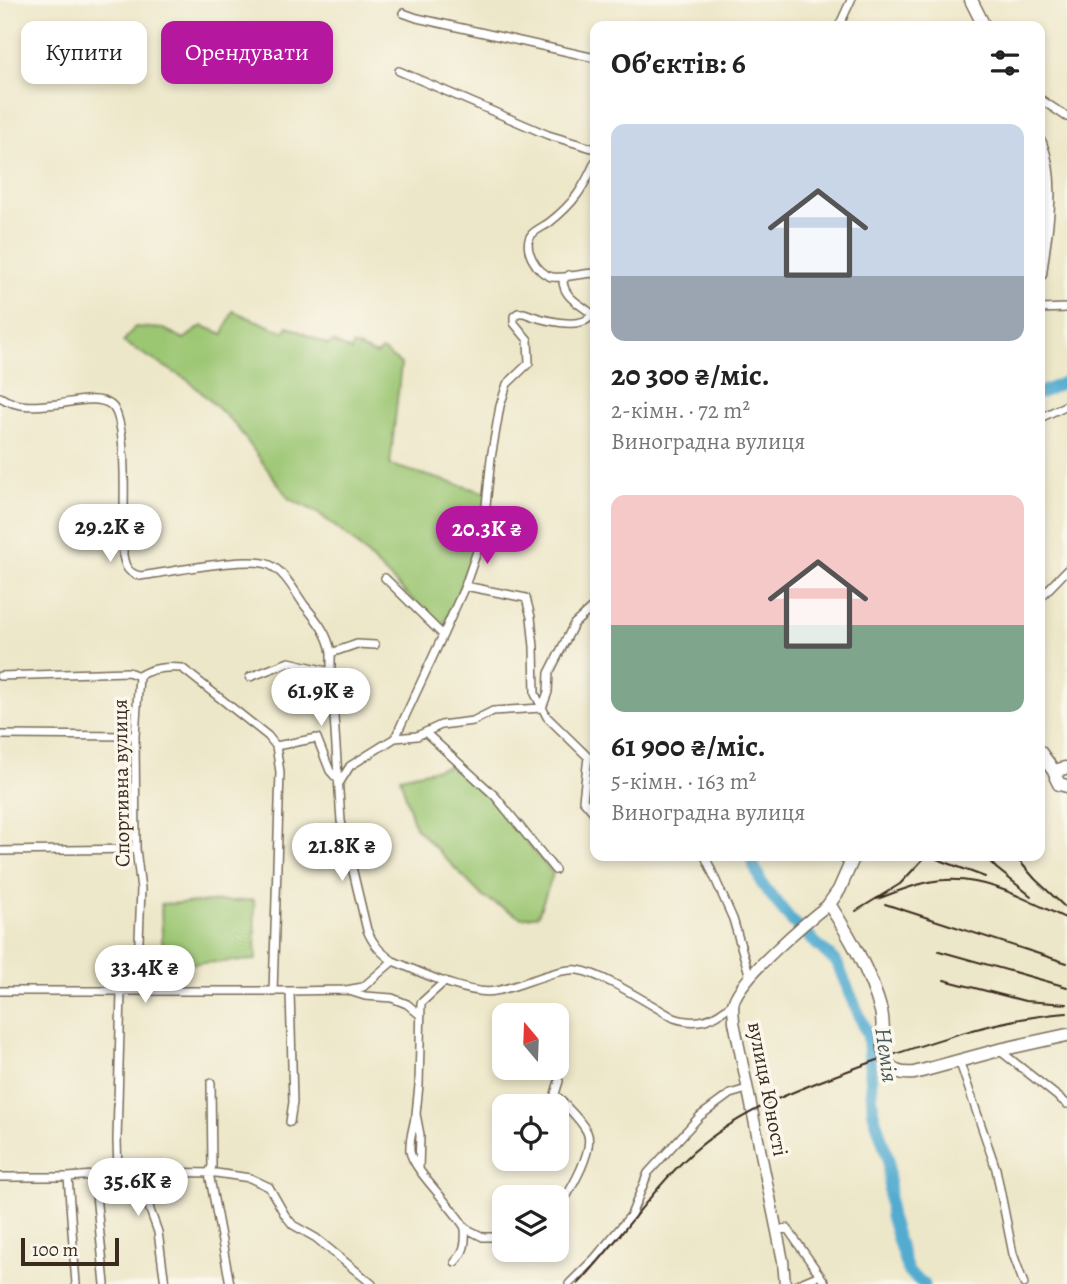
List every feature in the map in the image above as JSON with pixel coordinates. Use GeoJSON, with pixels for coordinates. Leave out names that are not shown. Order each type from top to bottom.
{"type":"FeatureCollection","features":[{"type":"Feature","properties":{"kind":"highway"},"geometry":{"type":"LineString","coordinates":[[971,0],[982,21]]}},
{"type":"Feature","properties":{"kind":"highway"},"geometry":{"type":"LineString","coordinates":[[1045,165],[1048,197],[1045,226]]}},
{"type":"Feature","properties":{"kind":"highway"},"geometry":{"type":"LineString","coordinates":[[852,861],[830,904],[852,939],[873,986],[881,1013],[886,1055],[890,1065],[900,1073],[914,1073],[999,1049],[1067,1035]]}},
{"type":"Feature","properties":{"kind":"main road","name":"вулиця Юності"},"geometry":{"type":"LineString","coordinates":[[785,1284],[734,1023],[734,1002],[750,978],[793,934],[830,904]]}},
{"type":"Feature","properties":{"kind":"street"},"geometry":{"type":"LineString","coordinates":[[841,21],[851,0]]}},
{"type":"Feature","properties":{"kind":"street"},"geometry":{"type":"LineString","coordinates":[[403,13],[505,40],[590,57]]}},
{"type":"Feature","properties":{"kind":"street"},"geometry":{"type":"LineString","coordinates":[[399,71],[548,135],[590,148]]}},
{"type":"Feature","properties":{"kind":"street"},"geometry":{"type":"LineString","coordinates":[[1045,102],[1067,117]]}},
{"type":"Feature","properties":{"kind":"street"},"geometry":{"type":"LineString","coordinates":[[590,173],[583,189],[571,204],[532,234],[528,242],[530,256],[541,272],[552,277],[590,273]]}},
{"type":"Feature","properties":{"kind":"street"},"geometry":{"type":"LineString","coordinates":[[569,275],[564,280],[563,288],[569,297],[590,314]]}},
{"type":"Feature","properties":{"kind":"street"},"geometry":{"type":"LineString","coordinates":[[1045,309],[1067,308]]}},
{"type":"Feature","properties":{"kind":"street"},"geometry":{"type":"LineString","coordinates":[[395,738],[465,586],[483,534],[500,405],[507,384],[528,363],[530,352],[528,340],[514,323],[514,317],[518,313],[576,323],[590,318]]}},
{"type":"Feature","properties":{"kind":"street"},"geometry":{"type":"LineString","coordinates":[[0,397],[24,407],[95,400],[111,405],[117,411],[124,451],[123,555],[126,568],[132,574],[140,576],[247,562],[269,565],[280,572],[318,622],[331,653],[341,821],[367,930],[380,952],[393,961],[479,991],[493,992],[558,973],[580,970],[687,1022],[701,1023],[721,1013],[734,1002]]}},
{"type":"Feature","properties":{"kind":"street"},"geometry":{"type":"LineString","coordinates":[[1045,416],[1067,405]]}},
{"type":"Feature","properties":{"kind":"street"},"geometry":{"type":"LineString","coordinates":[[1045,593],[1067,570]]}},
{"type":"Feature","properties":{"kind":"street"},"geometry":{"type":"LineString","coordinates":[[385,578],[443,635]]}},
{"type":"Feature","properties":{"kind":"street"},"geometry":{"type":"LineString","coordinates":[[465,586],[526,598],[534,647],[535,694],[547,717],[588,757],[583,800],[590,808]]}},
{"type":"Feature","properties":{"kind":"street"},"geometry":{"type":"LineString","coordinates":[[542,708],[548,692],[549,673],[575,624],[590,610]]}},
{"type":"Feature","properties":{"kind":"street"},"geometry":{"type":"LineString","coordinates":[[331,653],[357,644],[375,645]]}},
{"type":"Feature","properties":{"kind":"street"},"geometry":{"type":"LineString","coordinates":[[250,677],[289,662],[331,672]]}},
{"type":"Feature","properties":{"kind":"street","name":"Спортивна вулиця"},"geometry":{"type":"LineString","coordinates":[[0,676],[128,673],[139,676],[166,667],[182,667],[268,736],[276,746]]}},
{"type":"Feature","properties":{"kind":"street","name":"Спортивна вулиця"},"geometry":{"type":"LineString","coordinates":[[137,991],[141,889],[136,849],[135,736],[139,676]]}},
{"type":"Feature","properties":{"kind":"street"},"geometry":{"type":"LineString","coordinates":[[340,782],[350,766],[395,738],[417,736],[441,725],[473,721],[494,711],[542,708]]}},
{"type":"Feature","properties":{"kind":"street"},"geometry":{"type":"LineString","coordinates":[[426,733],[495,796],[555,870]]}},
{"type":"Feature","properties":{"kind":"street"},"geometry":{"type":"LineString","coordinates":[[0,735],[135,736]]}},
{"type":"Feature","properties":{"kind":"street"},"geometry":{"type":"LineString","coordinates":[[273,992],[280,772],[276,746],[317,738],[330,771],[340,782]]}},
{"type":"Feature","properties":{"kind":"street"},"geometry":{"type":"LineString","coordinates":[[0,851],[136,849]]}},
{"type":"Feature","properties":{"kind":"street"},"geometry":{"type":"LineString","coordinates":[[707,861],[733,919],[750,978]]}},
{"type":"Feature","properties":{"kind":"street"},"geometry":{"type":"LineString","coordinates":[[0,991],[346,990],[363,986],[393,961]]}},
{"type":"Feature","properties":{"kind":"street"},"geometry":{"type":"LineString","coordinates":[[445,981],[421,1003],[419,1085],[410,1155],[465,1228],[464,1252],[455,1262]]}},
{"type":"Feature","properties":{"kind":"street"},"geometry":{"type":"LineString","coordinates":[[346,990],[365,996],[392,998],[407,1004],[420,1015]]}},
{"type":"Feature","properties":{"kind":"street"},"geometry":{"type":"LineString","coordinates":[[290,991],[293,1102],[290,1122]]}},
{"type":"Feature","properties":{"kind":"street"},"geometry":{"type":"LineString","coordinates":[[118,1173],[121,992]]}},
{"type":"Feature","properties":{"kind":"street"},"geometry":{"type":"LineString","coordinates":[[999,1049],[1067,1104]]}},
{"type":"Feature","properties":{"kind":"street"},"geometry":{"type":"LineString","coordinates":[[959,1060],[996,1169],[1013,1254],[1024,1284]]}},
{"type":"Feature","properties":{"kind":"street"},"geometry":{"type":"LineString","coordinates":[[559,1081],[555,1094],[589,1136],[586,1156],[569,1189]]}},
{"type":"Feature","properties":{"kind":"street"},"geometry":{"type":"LineString","coordinates":[[211,1083],[212,1166],[209,1173],[230,1284]]}},
{"type":"Feature","properties":{"kind":"street"},"geometry":{"type":"LineString","coordinates":[[569,1284],[631,1215],[648,1173],[700,1116],[730,1094],[747,1088]]}},
{"type":"Feature","properties":{"kind":"street"},"geometry":{"type":"LineString","coordinates":[[143,1172],[150,1210],[158,1232],[165,1284]]}},
{"type":"Feature","properties":{"kind":"street"},"geometry":{"type":"LineString","coordinates":[[0,1177],[68,1177],[143,1172],[209,1173],[250,1178],[269,1188],[293,1225],[316,1238],[372,1284]]}},
{"type":"Feature","properties":{"kind":"street"},"geometry":{"type":"LineString","coordinates":[[94,1175],[105,1284]]}},
{"type":"Feature","properties":{"kind":"street"},"geometry":{"type":"LineString","coordinates":[[68,1177],[76,1284]]}},
{"type":"Feature","properties":{"kind":"street"},"geometry":{"type":"LineString","coordinates":[[465,1228],[483,1237],[492,1237]]}},
{"type":"Feature","properties":{"kind":"street"},"geometry":{"type":"LineString","coordinates":[[776,1231],[786,1228],[826,1284]]}},
{"type":"Feature","properties":{"kind":"street"},"geometry":{"type":"LineString","coordinates":[[799,1284],[820,1275]]}},
{"type":"Feature","properties":{"kind":"green space"},"geometry":{"type":"Polygon","coordinates":[[[233,311],[284,332],[288,326],[328,345],[333,342],[351,351],[353,345],[377,355],[382,350],[401,364],[390,465],[487,493],[469,562],[442,629],[352,540],[317,512],[289,499],[234,423],[189,381],[123,342],[135,327],[164,329],[184,339],[202,326],[223,334],[233,311]]]}},
{"type":"Feature","properties":{"kind":"green space"},"geometry":{"type":"Polygon","coordinates":[[[450,766],[490,797],[553,874],[538,915],[522,918],[483,897],[415,827],[400,777],[450,766]]]}},
{"type":"Feature","properties":{"kind":"green space"},"geometry":{"type":"Polygon","coordinates":[[[254,900],[256,960],[163,965],[161,904],[254,900]]]}},
{"type":"Feature","properties":{"kind":"waterway","name":"Немія"},"geometry":{"type":"LineString","coordinates":[[1045,391],[1067,381]]}},
{"type":"Feature","properties":{"kind":"waterway","name":"Немія"},"geometry":{"type":"LineString","coordinates":[[752,861],[762,884],[791,920],[837,963],[868,1036],[873,1112],[888,1158],[890,1215],[908,1272],[924,1284]]}},
{"type":"Feature","properties":{"kind":"railway"},"geometry":{"type":"LineString","coordinates":[[856,911],[900,884],[921,861]]}},
{"type":"Feature","properties":{"kind":"railway"},"geometry":{"type":"LineString","coordinates":[[942,861],[985,877]]}},
{"type":"Feature","properties":{"kind":"railway"},"geometry":{"type":"LineString","coordinates":[[990,861],[1031,896]]}},
{"type":"Feature","properties":{"kind":"railway"},"geometry":{"type":"LineString","coordinates":[[1019,861],[1067,909]]}},
{"type":"Feature","properties":{"kind":"railway"},"geometry":{"type":"LineString","coordinates":[[877,899],[928,882],[961,880],[992,886],[1067,919]]}},
{"type":"Feature","properties":{"kind":"railway"},"geometry":{"type":"LineString","coordinates":[[885,904],[1067,963]]}},
{"type":"Feature","properties":{"kind":"railway"},"geometry":{"type":"LineString","coordinates":[[939,951],[1067,987]]}},
{"type":"Feature","properties":{"kind":"railway"},"geometry":{"type":"LineString","coordinates":[[944,980],[1025,1001],[1067,1004]]}},
{"type":"Feature","properties":{"kind":"railway"},"geometry":{"type":"LineString","coordinates":[[578,1284],[677,1167],[713,1136],[755,1110],[825,1079],[944,1038],[1017,1020],[1067,1013]]}}]}
